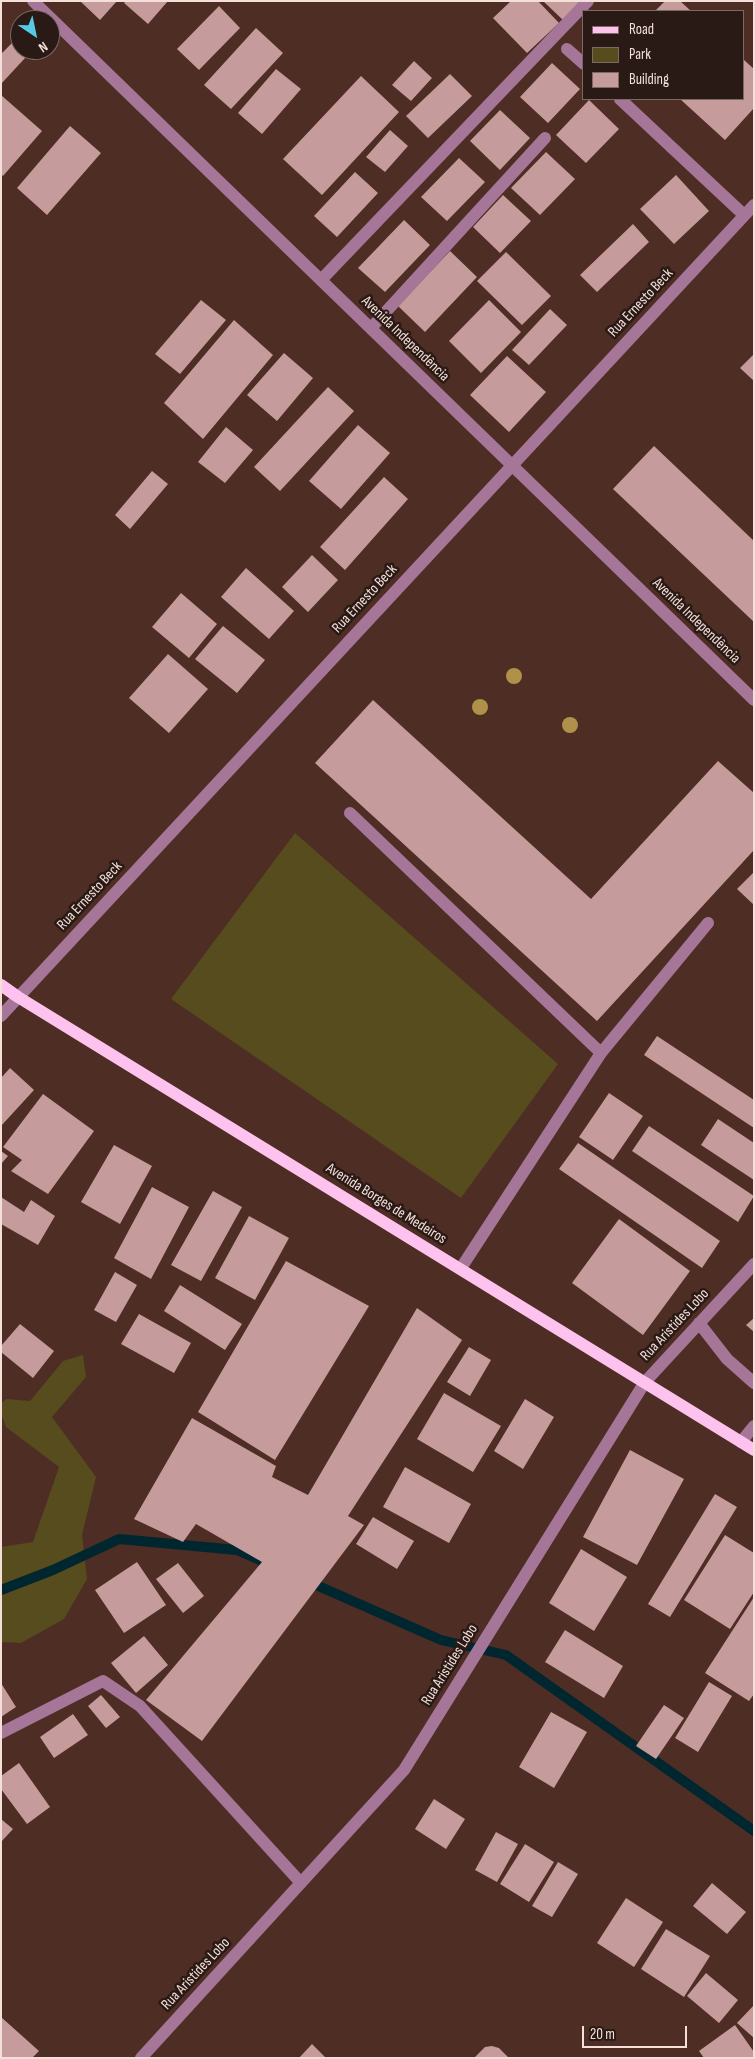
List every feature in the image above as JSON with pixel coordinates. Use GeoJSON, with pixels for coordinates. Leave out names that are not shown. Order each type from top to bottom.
{"type":"FeatureCollection","features":[{"type":"Feature","properties":{"kind":"main road","name":"Avenida Borges de Medeiros"},"geometry":{"type":"LineString","coordinates":[[1,985],[754,1450]]}},
{"type":"Feature","properties":{"kind":"street","name":"Avenida Independência"},"geometry":{"type":"LineString","coordinates":[[33,1],[754,700]]}},
{"type":"Feature","properties":{"kind":"street"},"geometry":{"type":"LineString","coordinates":[[321,280],[588,1]]}},
{"type":"Feature","properties":{"kind":"street"},"geometry":{"type":"LineString","coordinates":[[567,49],[582,62]]}},
{"type":"Feature","properties":{"kind":"street"},"geometry":{"type":"LineString","coordinates":[[621,100],[744,216]]}},
{"type":"Feature","properties":{"kind":"street"},"geometry":{"type":"LineString","coordinates":[[371,328],[545,138]]}},
{"type":"Feature","properties":{"kind":"street","name":"Rua Ernesto Beck"},"geometry":{"type":"LineString","coordinates":[[1,1016],[754,205]]}},
{"type":"Feature","properties":{"kind":"street"},"geometry":{"type":"LineString","coordinates":[[350,813],[601,1053]]}},
{"type":"Feature","properties":{"kind":"street"},"geometry":{"type":"LineString","coordinates":[[461,1268],[601,1053],[708,924]]}},
{"type":"Feature","properties":{"kind":"street","name":"Rua Aristides Lobo"},"geometry":{"type":"LineString","coordinates":[[141,2058],[404,1770],[645,1382],[754,1264]]}},
{"type":"Feature","properties":{"kind":"street"},"geometry":{"type":"LineString","coordinates":[[699,1323],[727,1359],[754,1383]]}},
{"type":"Feature","properties":{"kind":"street"},"geometry":{"type":"LineString","coordinates":[[741,1442],[754,1426]]}},
{"type":"Feature","properties":{"kind":"street"},"geometry":{"type":"LineString","coordinates":[[1,1733],[103,1682],[140,1706],[301,1883]]}},
{"type":"Feature","properties":{"kind":"green space"},"geometry":{"type":"Polygon","coordinates":[[[295,833],[558,1064],[461,1198],[171,999],[295,833]]]}},
{"type":"Feature","properties":{"kind":"green space"},"geometry":{"type":"Polygon","coordinates":[[[83,1355],[86,1377],[52,1417],[96,1477],[82,1535],[87,1579],[64,1619],[21,1643],[1,1642],[1,1547],[33,1542],[59,1467],[6,1427],[1,1414],[1,1404],[6,1399],[30,1401],[63,1361],[83,1355]]]}},
{"type":"Feature","properties":{"kind":"building"},"geometry":{"type":"Polygon","coordinates":[[[80,1],[117,1],[100,20],[80,1]]]}},
{"type":"Feature","properties":{"kind":"building"},"geometry":{"type":"Polygon","coordinates":[[[126,1],[168,1],[148,24],[124,3],[126,1]]]}},
{"type":"Feature","properties":{"kind":"building"},"geometry":{"type":"Polygon","coordinates":[[[511,1],[538,1],[559,23],[527,53],[493,18],[511,1]]]}},
{"type":"Feature","properties":{"kind":"building"},"geometry":{"type":"Polygon","coordinates":[[[543,1],[580,1],[563,20],[543,1]]]}},
{"type":"Feature","properties":{"kind":"building"},"geometry":{"type":"Polygon","coordinates":[[[665,1],[680,1],[690,10],[656,10],[665,1]]]}},
{"type":"Feature","properties":{"kind":"building"},"geometry":{"type":"Polygon","coordinates":[[[219,6],[240,28],[199,70],[177,49],[219,6]]]}},
{"type":"Feature","properties":{"kind":"building"},"geometry":{"type":"Polygon","coordinates":[[[256,28],[283,53],[231,109],[204,85],[256,28]]]}},
{"type":"Feature","properties":{"kind":"building"},"geometry":{"type":"Polygon","coordinates":[[[10,45],[10,60],[23,60],[1,84],[1,54],[10,45]]]}},
{"type":"Feature","properties":{"kind":"building"},"geometry":{"type":"Polygon","coordinates":[[[414,61],[432,78],[411,101],[392,85],[414,61]]]}},
{"type":"Feature","properties":{"kind":"building"},"geometry":{"type":"Polygon","coordinates":[[[745,61],[754,69],[754,108],[725,140],[681,100],[745,100],[745,61]]]}},
{"type":"Feature","properties":{"kind":"building"},"geometry":{"type":"Polygon","coordinates":[[[552,63],[580,89],[548,123],[520,97],[552,63]]]}},
{"type":"Feature","properties":{"kind":"building"},"geometry":{"type":"Polygon","coordinates":[[[276,69],[301,89],[262,134],[238,113],[276,69]]]}},
{"type":"Feature","properties":{"kind":"building"},"geometry":{"type":"Polygon","coordinates":[[[450,74],[472,96],[428,138],[406,116],[450,74]]]}},
{"type":"Feature","properties":{"kind":"building"},"geometry":{"type":"Polygon","coordinates":[[[361,76],[399,112],[322,195],[283,159],[361,76]]]}},
{"type":"Feature","properties":{"kind":"building"},"geometry":{"type":"Polygon","coordinates":[[[1,95],[42,131],[3,176],[1,174],[1,95]]]}},
{"type":"Feature","properties":{"kind":"building"},"geometry":{"type":"Polygon","coordinates":[[[589,100],[619,129],[586,163],[556,135],[589,100]]]}},
{"type":"Feature","properties":{"kind":"building"},"geometry":{"type":"Polygon","coordinates":[[[500,110],[530,138],[500,170],[470,141],[500,110]]]}},
{"type":"Feature","properties":{"kind":"building"},"geometry":{"type":"Polygon","coordinates":[[[70,126],[101,153],[47,215],[17,188],[70,126]]]}},
{"type":"Feature","properties":{"kind":"building"},"geometry":{"type":"Polygon","coordinates":[[[390,130],[408,146],[385,172],[366,157],[390,130]]]}},
{"type":"Feature","properties":{"kind":"building"},"geometry":{"type":"Polygon","coordinates":[[[546,152],[575,179],[540,215],[511,188],[546,152]]]}},
{"type":"Feature","properties":{"kind":"building"},"geometry":{"type":"Polygon","coordinates":[[[459,158],[485,182],[447,221],[421,197],[459,158]]]}},
{"type":"Feature","properties":{"kind":"building"},"geometry":{"type":"Polygon","coordinates":[[[355,172],[378,193],[337,237],[314,216],[355,172]]]}},
{"type":"Feature","properties":{"kind":"building"},"geometry":{"type":"Polygon","coordinates":[[[676,175],[709,211],[674,244],[640,209],[676,175]]]}},
{"type":"Feature","properties":{"kind":"building"},"geometry":{"type":"Polygon","coordinates":[[[503,195],[531,221],[500,253],[473,227],[503,195]]]}},
{"type":"Feature","properties":{"kind":"building"},"geometry":{"type":"Polygon","coordinates":[[[404,220],[430,245],[385,292],[358,268],[404,220]]]}},
{"type":"Feature","properties":{"kind":"building"},"geometry":{"type":"Polygon","coordinates":[[[633,224],[649,242],[597,292],[580,275],[633,224]]]}},
{"type":"Feature","properties":{"kind":"building"},"geometry":{"type":"Polygon","coordinates":[[[450,251],[477,277],[425,332],[398,306],[450,251]]]}},
{"type":"Feature","properties":{"kind":"building"},"geometry":{"type":"Polygon","coordinates":[[[506,252],[551,296],[522,325],[477,281],[506,252]]]}},
{"type":"Feature","properties":{"kind":"building"},"geometry":{"type":"Polygon","coordinates":[[[201,300],[226,320],[180,374],[155,354],[201,300]]]}},
{"type":"Feature","properties":{"kind":"building"},"geometry":{"type":"Polygon","coordinates":[[[489,300],[521,332],[481,373],[449,341],[489,300]]]}},
{"type":"Feature","properties":{"kind":"building"},"geometry":{"type":"Polygon","coordinates":[[[550,309],[567,325],[529,365],[512,350],[550,309]]]}},
{"type":"Feature","properties":{"kind":"building"},"geometry":{"type":"Polygon","coordinates":[[[234,320],[273,355],[203,439],[164,403],[234,320]]]}},
{"type":"Feature","properties":{"kind":"building"},"geometry":{"type":"Polygon","coordinates":[[[284,353],[313,378],[277,421],[247,395],[284,353]]]}},
{"type":"Feature","properties":{"kind":"building"},"geometry":{"type":"Polygon","coordinates":[[[754,354],[754,381],[740,368],[754,354]]]}},
{"type":"Feature","properties":{"kind":"building"},"geometry":{"type":"Polygon","coordinates":[[[507,356],[546,392],[509,432],[470,395],[507,356]]]}},
{"type":"Feature","properties":{"kind":"building"},"geometry":{"type":"Polygon","coordinates":[[[328,387],[354,411],[280,491],[254,467],[328,387]]]}},
{"type":"Feature","properties":{"kind":"building"},"geometry":{"type":"Polygon","coordinates":[[[358,425],[390,453],[341,509],[309,481],[358,425]]]}},
{"type":"Feature","properties":{"kind":"building"},"geometry":{"type":"Polygon","coordinates":[[[226,427],[253,450],[225,483],[198,462],[226,427]]]}},
{"type":"Feature","properties":{"kind":"building"},"geometry":{"type":"Polygon","coordinates":[[[654,446],[754,541],[754,622],[613,489],[654,446]]]}},
{"type":"Feature","properties":{"kind":"building"},"geometry":{"type":"Polygon","coordinates":[[[152,471],[168,484],[130,529],[115,515],[152,471]]]}},
{"type":"Feature","properties":{"kind":"building"},"geometry":{"type":"Polygon","coordinates":[[[384,477],[408,499],[345,570],[320,547],[384,477]]]}},
{"type":"Feature","properties":{"kind":"building"},"geometry":{"type":"Polygon","coordinates":[[[312,555],[338,580],[308,612],[282,587],[312,555]]]}},
{"type":"Feature","properties":{"kind":"building"},"geometry":{"type":"Polygon","coordinates":[[[246,568],[294,611],[269,639],[221,597],[246,568]]]}},
{"type":"Feature","properties":{"kind":"building"},"geometry":{"type":"Polygon","coordinates":[[[181,593],[217,624],[189,658],[152,627],[181,593]]]}},
{"type":"Feature","properties":{"kind":"building"},"geometry":{"type":"Polygon","coordinates":[[[223,626],[265,660],[237,693],[195,659],[223,626]]]}},
{"type":"Feature","properties":{"kind":"building"},"geometry":{"type":"Polygon","coordinates":[[[168,654],[208,689],[169,733],[129,698],[168,654]]]}},
{"type":"Feature","properties":{"kind":"building"},"geometry":{"type":"Polygon","coordinates":[[[373,700],[591,899],[718,761],[754,793],[754,850],[597,1021],[315,763],[373,700]]]}},
{"type":"Feature","properties":{"kind":"building"},"geometry":{"type":"Polygon","coordinates":[[[754,872],[754,905],[737,889],[754,872]]]}},
{"type":"Feature","properties":{"kind":"building"},"geometry":{"type":"Polygon","coordinates":[[[657,1036],[754,1100],[754,1128],[644,1055],[657,1036]]]}},
{"type":"Feature","properties":{"kind":"building"},"geometry":{"type":"Polygon","coordinates":[[[10,1068],[34,1090],[1,1126],[1,1078],[10,1068]]]}},
{"type":"Feature","properties":{"kind":"building"},"geometry":{"type":"Polygon","coordinates":[[[609,1093],[643,1116],[613,1160],[579,1137],[609,1093]]]}},
{"type":"Feature","properties":{"kind":"building"},"geometry":{"type":"Polygon","coordinates":[[[43,1094],[94,1131],[48,1194],[11,1171],[22,1160],[3,1147],[43,1094]]]}},
{"type":"Feature","properties":{"kind":"building"},"geometry":{"type":"Polygon","coordinates":[[[718,1119],[754,1143],[754,1180],[701,1145],[718,1119]]]}},
{"type":"Feature","properties":{"kind":"building"},"geometry":{"type":"Polygon","coordinates":[[[649,1126],[754,1196],[738,1222],[632,1151],[649,1126]]]}},
{"type":"Feature","properties":{"kind":"building"},"geometry":{"type":"Polygon","coordinates":[[[578,1143],[720,1241],[702,1268],[559,1169],[578,1143]]]}},
{"type":"Feature","properties":{"kind":"building"},"geometry":{"type":"Polygon","coordinates":[[[114,1145],[152,1166],[120,1224],[81,1202],[114,1145]]]}},
{"type":"Feature","properties":{"kind":"building"},"geometry":{"type":"Polygon","coordinates":[[[1,1151],[8,1156],[1,1164],[1,1151]]]}},
{"type":"Feature","properties":{"kind":"building"},"geometry":{"type":"Polygon","coordinates":[[[152,1187],[189,1207],[151,1279],[114,1258],[152,1187]]]}},
{"type":"Feature","properties":{"kind":"building"},"geometry":{"type":"Polygon","coordinates":[[[213,1191],[242,1207],[201,1281],[171,1265],[213,1191]]]}},
{"type":"Feature","properties":{"kind":"building"},"geometry":{"type":"Polygon","coordinates":[[[1,1197],[24,1212],[31,1200],[55,1216],[38,1245],[1,1224],[1,1197]]]}},
{"type":"Feature","properties":{"kind":"building"},"geometry":{"type":"Polygon","coordinates":[[[249,1216],[289,1238],[255,1300],[215,1278],[249,1216]]]}},
{"type":"Feature","properties":{"kind":"building"},"geometry":{"type":"Polygon","coordinates":[[[619,1219],[690,1271],[643,1335],[572,1283],[619,1219]]]}},
{"type":"Feature","properties":{"kind":"building"},"geometry":{"type":"Polygon","coordinates":[[[286,1261],[369,1306],[275,1460],[198,1412],[286,1261]]]}},
{"type":"Feature","properties":{"kind":"building"},"geometry":{"type":"Polygon","coordinates":[[[115,1272],[137,1285],[116,1322],[94,1310],[115,1272]]]}},
{"type":"Feature","properties":{"kind":"building"},"geometry":{"type":"Polygon","coordinates":[[[180,1285],[242,1324],[225,1350],[164,1311],[180,1285]]]}},
{"type":"Feature","properties":{"kind":"building"},"geometry":{"type":"Polygon","coordinates":[[[417,1308],[462,1340],[348,1516],[364,1525],[202,1741],[146,1700],[262,1562],[196,1524],[183,1542],[134,1519],[192,1418],[276,1466],[272,1477],[308,1495],[417,1308]]]}},
{"type":"Feature","properties":{"kind":"building"},"geometry":{"type":"Polygon","coordinates":[[[139,1314],[191,1343],[174,1373],[121,1344],[139,1314]]]}},
{"type":"Feature","properties":{"kind":"building"},"geometry":{"type":"Polygon","coordinates":[[[754,1318],[754,1332],[746,1325],[754,1318]]]}},
{"type":"Feature","properties":{"kind":"building"},"geometry":{"type":"Polygon","coordinates":[[[20,1324],[54,1351],[33,1378],[1,1352],[1,1346],[20,1324]]]}},
{"type":"Feature","properties":{"kind":"building"},"geometry":{"type":"Polygon","coordinates":[[[469,1347],[491,1360],[470,1396],[447,1382],[469,1347]]]}},
{"type":"Feature","properties":{"kind":"building"},"geometry":{"type":"Polygon","coordinates":[[[444,1393],[501,1426],[473,1472],[417,1439],[444,1393]]]}},
{"type":"Feature","properties":{"kind":"building"},"geometry":{"type":"Polygon","coordinates":[[[525,1399],[554,1417],[523,1469],[494,1451],[525,1399]]]}},
{"type":"Feature","properties":{"kind":"building"},"geometry":{"type":"Polygon","coordinates":[[[630,1450],[684,1479],[637,1565],[583,1537],[630,1450]]]}},
{"type":"Feature","properties":{"kind":"building"},"geometry":{"type":"Polygon","coordinates":[[[405,1467],[471,1504],[449,1543],[383,1507],[405,1467]]]}},
{"type":"Feature","properties":{"kind":"building"},"geometry":{"type":"Polygon","coordinates":[[[715,1494],[737,1507],[670,1617],[648,1604],[715,1494]]]}},
{"type":"Feature","properties":{"kind":"building"},"geometry":{"type":"Polygon","coordinates":[[[373,1517],[414,1541],[397,1569],[356,1544],[373,1517]]]}},
{"type":"Feature","properties":{"kind":"building"},"geometry":{"type":"Polygon","coordinates":[[[725,1535],[754,1553],[754,1592],[730,1629],[684,1600],[725,1535]]]}},
{"type":"Feature","properties":{"kind":"building"},"geometry":{"type":"Polygon","coordinates":[[[581,1549],[627,1577],[594,1631],[549,1603],[581,1549]]]}},
{"type":"Feature","properties":{"kind":"building"},"geometry":{"type":"Polygon","coordinates":[[[137,1562],[166,1605],[124,1633],[95,1590],[137,1562]]]}},
{"type":"Feature","properties":{"kind":"building"},"geometry":{"type":"Polygon","coordinates":[[[178,1563],[204,1596],[183,1613],[156,1579],[178,1563]]]}},
{"type":"Feature","properties":{"kind":"building"},"geometry":{"type":"Polygon","coordinates":[[[754,1597],[754,1694],[749,1701],[705,1673],[754,1597]]]}},
{"type":"Feature","properties":{"kind":"building"},"geometry":{"type":"Polygon","coordinates":[[[565,1630],[623,1666],[604,1698],[545,1662],[565,1630]]]}},
{"type":"Feature","properties":{"kind":"building"},"geometry":{"type":"Polygon","coordinates":[[[144,1636],[168,1665],[136,1693],[111,1663],[144,1636]]]}},
{"type":"Feature","properties":{"kind":"building"},"geometry":{"type":"Polygon","coordinates":[[[709,1682],[732,1696],[698,1752],[675,1738],[709,1682]]]}},
{"type":"Feature","properties":{"kind":"building"},"geometry":{"type":"Polygon","coordinates":[[[1,1683],[16,1707],[1,1717],[1,1683]]]}},
{"type":"Feature","properties":{"kind":"building"},"geometry":{"type":"Polygon","coordinates":[[[101,1695],[120,1717],[106,1728],[88,1706],[101,1695]]]}},
{"type":"Feature","properties":{"kind":"building"},"geometry":{"type":"Polygon","coordinates":[[[664,1705],[684,1718],[656,1759],[636,1746],[664,1705]]]}},
{"type":"Feature","properties":{"kind":"building"},"geometry":{"type":"Polygon","coordinates":[[[551,1712],[587,1732],[554,1788],[519,1767],[551,1712]]]}},
{"type":"Feature","properties":{"kind":"building"},"geometry":{"type":"Polygon","coordinates":[[[73,1714],[88,1735],[54,1758],[40,1737],[73,1714]]]}},
{"type":"Feature","properties":{"kind":"building"},"geometry":{"type":"Polygon","coordinates":[[[19,1763],[50,1807],[27,1824],[1,1789],[1,1776],[19,1763]]]}},
{"type":"Feature","properties":{"kind":"building"},"geometry":{"type":"Polygon","coordinates":[[[434,1799],[465,1819],[446,1849],[415,1829],[434,1799]]]}},
{"type":"Feature","properties":{"kind":"building"},"geometry":{"type":"Polygon","coordinates":[[[1,1819],[13,1829],[1,1842],[1,1819]]]}},
{"type":"Feature","properties":{"kind":"building"},"geometry":{"type":"Polygon","coordinates":[[[496,1832],[518,1844],[497,1882],[475,1870],[496,1832]]]}},
{"type":"Feature","properties":{"kind":"building"},"geometry":{"type":"Polygon","coordinates":[[[525,1844],[554,1862],[529,1902],[500,1884],[525,1844]]]}},
{"type":"Feature","properties":{"kind":"building"},"geometry":{"type":"Polygon","coordinates":[[[558,1862],[578,1874],[552,1917],[532,1906],[558,1862]]]}},
{"type":"Feature","properties":{"kind":"building"},"geometry":{"type":"Polygon","coordinates":[[[712,1883],[746,1912],[727,1934],[693,1906],[712,1883]]]}},
{"type":"Feature","properties":{"kind":"building"},"geometry":{"type":"Polygon","coordinates":[[[626,1898],[663,1922],[634,1967],[597,1943],[626,1898]]]}},
{"type":"Feature","properties":{"kind":"building"},"geometry":{"type":"Polygon","coordinates":[[[666,1929],[710,1956],[684,1997],[641,1969],[666,1929]]]}},
{"type":"Feature","properties":{"kind":"building"},"geometry":{"type":"Polygon","coordinates":[[[706,1973],[738,2000],[719,2023],[687,1996],[706,1973]]]}},
{"type":"Feature","properties":{"kind":"building"},"geometry":{"type":"Polygon","coordinates":[[[754,2005],[754,2038],[737,2023],[754,2005]]]}},
{"type":"Feature","properties":{"kind":"building"},"geometry":{"type":"Polygon","coordinates":[[[1,2017],[39,2051],[32,2058],[1,2058],[1,2017]]]}},
{"type":"Feature","properties":{"kind":"building"},"geometry":{"type":"Polygon","coordinates":[[[735,2025],[754,2052],[754,2058],[704,2058],[699,2051],[735,2025]]]}},
{"type":"Feature","properties":{"kind":"building"},"geometry":{"type":"Polygon","coordinates":[[[312,2044],[326,2058],[299,2058],[312,2044]]]}},
{"type":"Feature","properties":{"kind":"building"},"geometry":{"type":"Polygon","coordinates":[[[485,2047],[499,2048],[509,2058],[474,2058],[485,2047]]]}},
{"type":"Feature","properties":{"kind":"waterway"},"geometry":{"type":"LineString","coordinates":[[1,1590],[53,1570],[119,1539],[237,1550],[269,1564]]}},
{"type":"Feature","properties":{"kind":"waterway"},"geometry":{"type":"LineString","coordinates":[[307,1581],[441,1640],[506,1655],[754,1831]]}}]}
